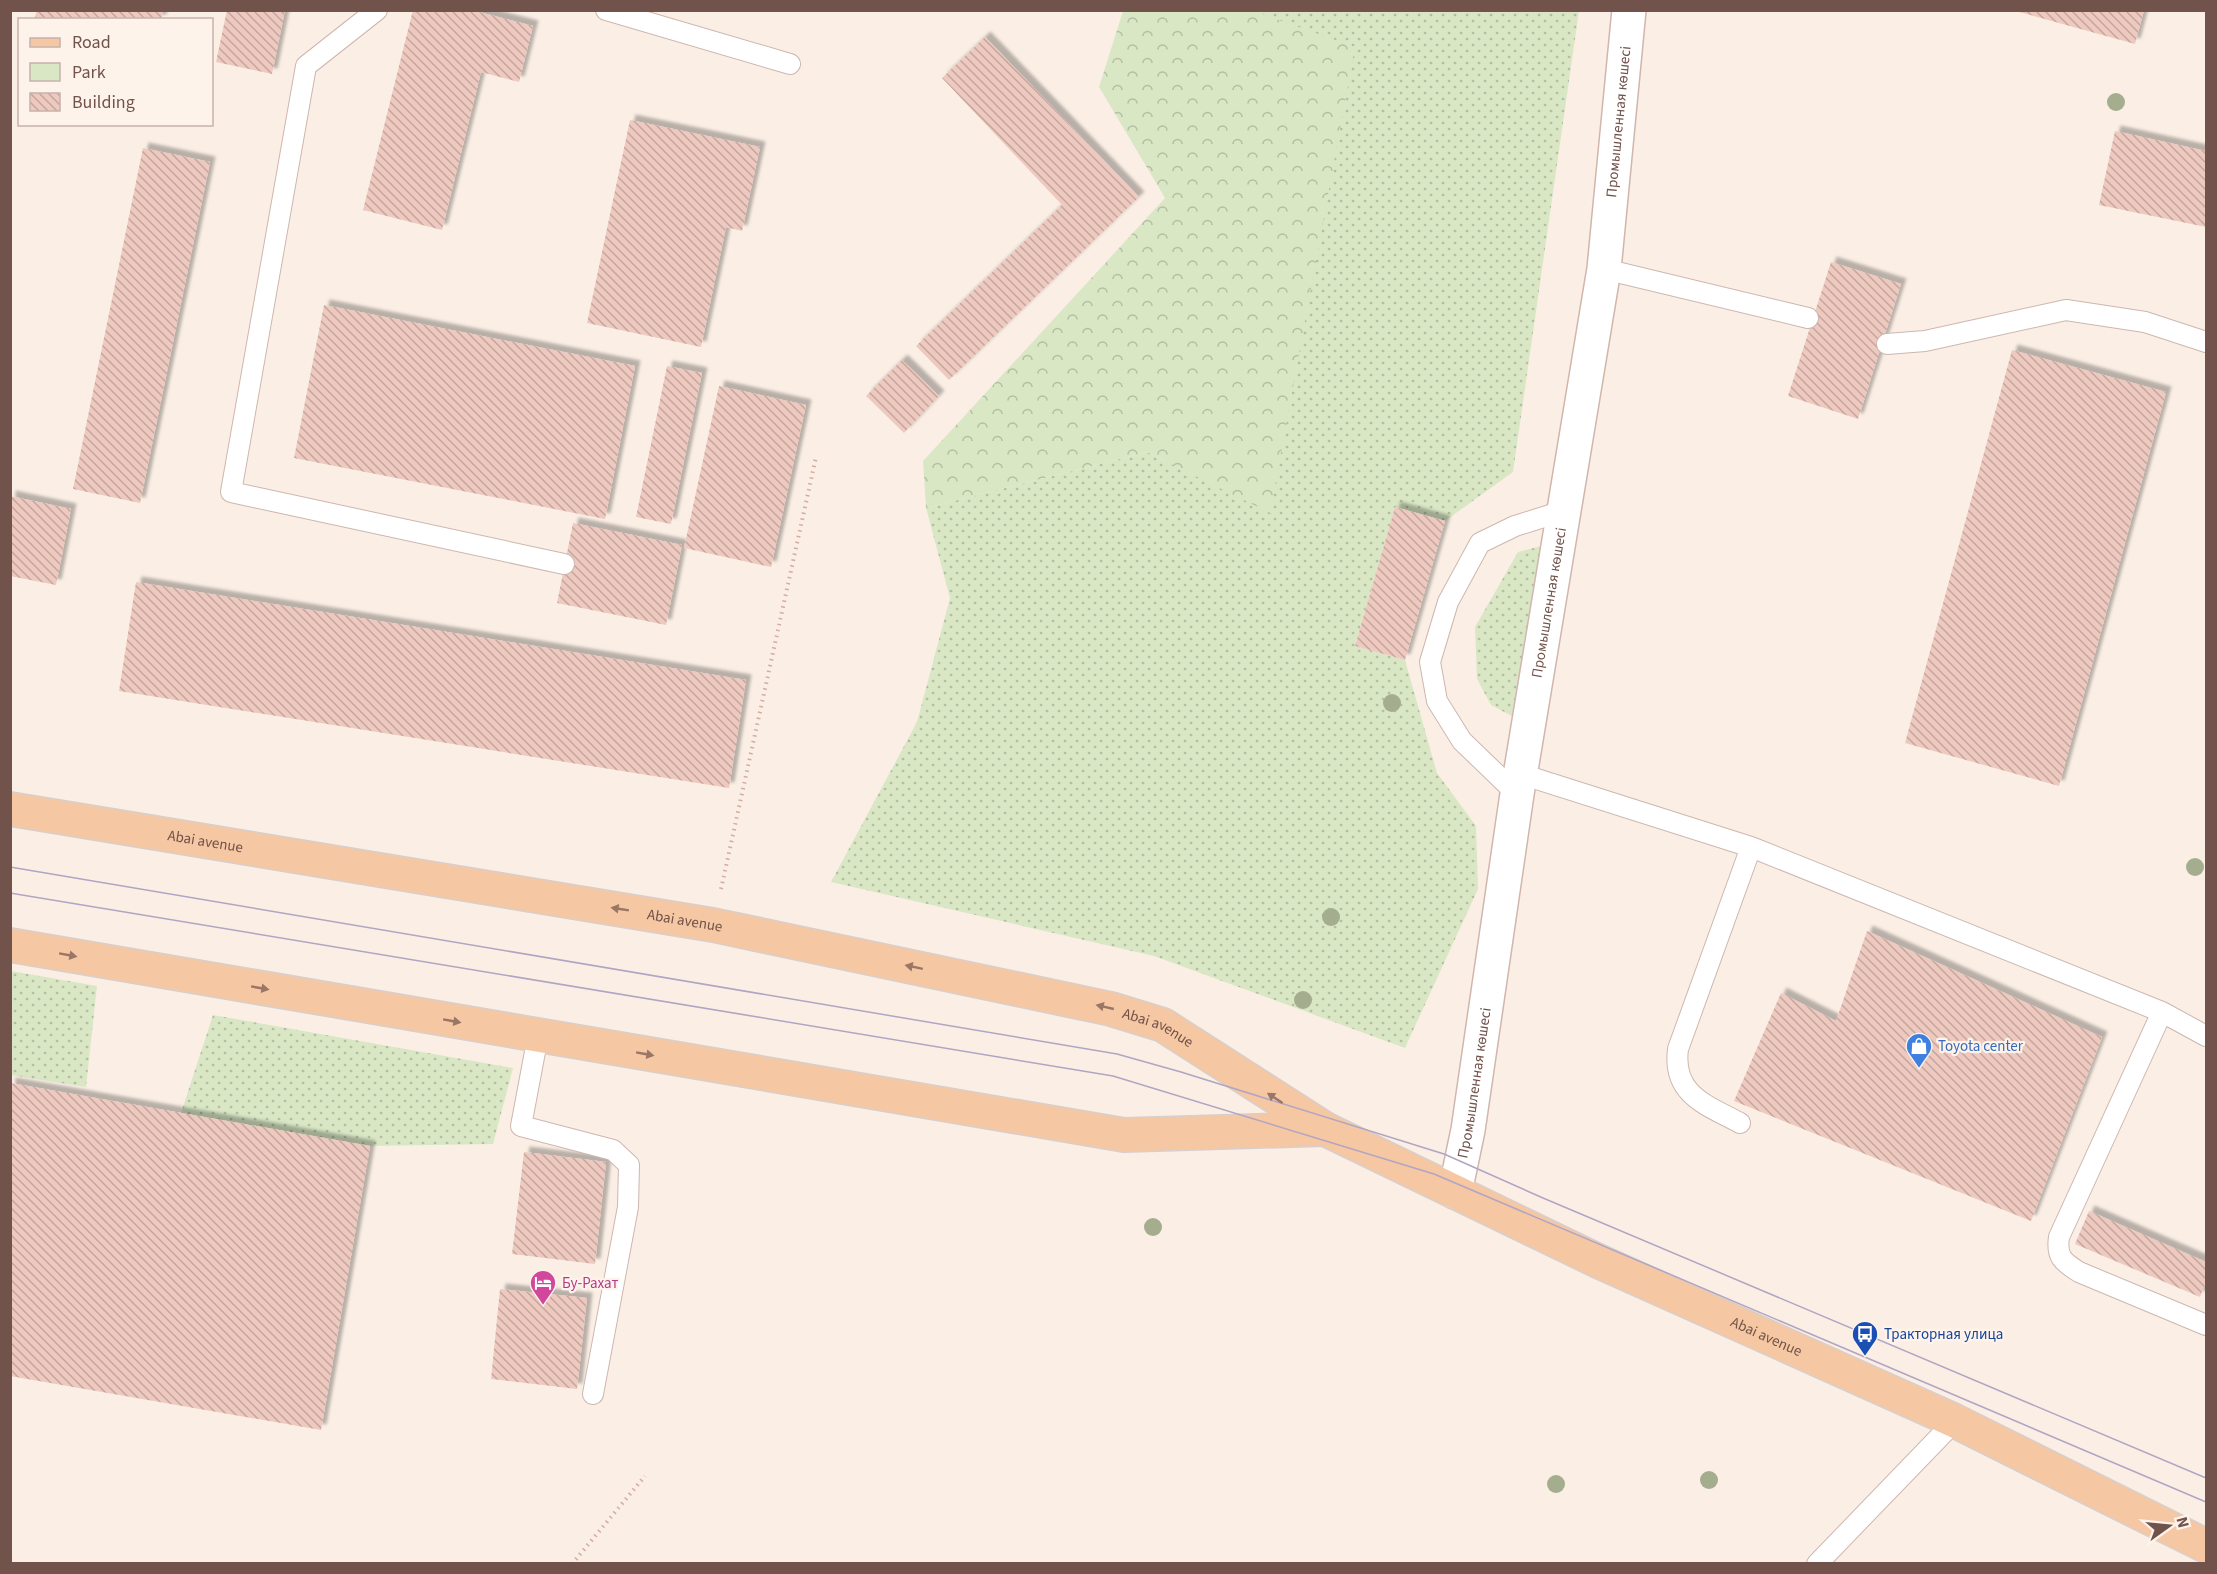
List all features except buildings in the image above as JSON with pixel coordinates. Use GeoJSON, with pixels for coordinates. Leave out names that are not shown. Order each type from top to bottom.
{"type":"FeatureCollection","features":[{"type":"Feature","properties":{"kind":"main road","name":"Промышленная көшесі"},"geometry":{"type":"LineString","coordinates":[[1455,1192],[1468,1130],[1519,784],[1604,269],[1629,10]]}},
{"type":"Feature","properties":{"kind":"main road","name":"Abai avenue"},"geometry":{"type":"LineString","coordinates":[[10,809],[713,925],[1111,1009],[1163,1025],[1325,1129],[1609,1266],[1955,1421],[2206,1546]]}},
{"type":"Feature","properties":{"kind":"main road","name":"Abai avenue"},"geometry":{"type":"LineString","coordinates":[[10,945],[1124,1135],[1325,1129]]}},
{"type":"Feature","properties":{"kind":"lane"},"geometry":{"type":"LineString","coordinates":[[377,10],[306,66],[231,492],[564,564]]}},
{"type":"Feature","properties":{"kind":"lane"},"geometry":{"type":"LineString","coordinates":[[606,10],[790,64]]}},
{"type":"Feature","properties":{"kind":"lane"},"geometry":{"type":"LineString","coordinates":[[1604,269],[1808,318]]}},
{"type":"Feature","properties":{"kind":"lane"},"geometry":{"type":"LineString","coordinates":[[1887,344],[1926,341],[2066,310],[2145,322],[2206,342]]}},
{"type":"Feature","properties":{"kind":"lane"},"geometry":{"type":"LineString","coordinates":[[1566,510],[1515,526],[1480,543],[1448,602],[1430,662],[1437,701],[1462,741],[1519,784],[1751,847],[2162,1012],[2206,1036]]}},
{"type":"Feature","properties":{"kind":"lane"},"geometry":{"type":"LineString","coordinates":[[1740,1123],[1694,1098],[1680,1080],[1676,1064],[1678,1049],[1751,847]]}},
{"type":"Feature","properties":{"kind":"lane"},"geometry":{"type":"LineString","coordinates":[[2162,1012],[2059,1237],[2057,1249],[2063,1261],[2079,1272],[2206,1325]]}},
{"type":"Feature","properties":{"kind":"lane"},"geometry":{"type":"LineString","coordinates":[[538,1036],[521,1126],[613,1150],[629,1165],[628,1207],[593,1394]]}},
{"type":"Feature","properties":{"kind":"lane"},"geometry":{"type":"LineString","coordinates":[[1817,1563],[1955,1421]]}},
{"type":"Feature","properties":{"kind":"path"},"geometry":{"type":"LineString","coordinates":[[713,925],[816,458]]}},
{"type":"Feature","properties":{"kind":"path"},"geometry":{"type":"LineString","coordinates":[[572,1563],[645,1476]]}},
{"type":"Feature","properties":{"kind":"green space"},"geometry":{"type":"Polygon","coordinates":[[[1123,11],[1254,11],[1355,47],[1270,513],[1147,452],[926,508],[923,461],[1165,198],[1099,87],[1123,11]]]}},
{"type":"Feature","properties":{"kind":"green space"},"geometry":{"type":"Polygon","coordinates":[[[1254,11],[1579,11],[1513,472],[1445,521],[1395,507],[1355,646],[1405,660],[1437,773],[1476,826],[1478,889],[1405,1048],[1154,956],[831,882],[917,722],[950,598],[926,508],[1147,452],[1270,512],[1254,11]]]}},
{"type":"Feature","properties":{"kind":"green space"},"geometry":{"type":"Polygon","coordinates":[[[1560,541],[1529,725],[1491,705],[1477,679],[1475,627],[1518,552],[1560,541]]]}},
{"type":"Feature","properties":{"kind":"green space"},"geometry":{"type":"Polygon","coordinates":[[[11,971],[97,986],[86,1087],[11,1075],[11,971]]]}},
{"type":"Feature","properties":{"kind":"green space"},"geometry":{"type":"Polygon","coordinates":[[[213,1015],[513,1068],[493,1144],[370,1146],[181,1113],[213,1015]]]}},
{"type":"Feature","properties":{"kind":"tram line"},"geometry":{"type":"LineString","coordinates":[[10,867],[1117,1054],[1444,1154],[2206,1478]]}},
{"type":"Feature","properties":{"kind":"tram line"},"geometry":{"type":"LineString","coordinates":[[10,893],[1113,1076],[1434,1174],[2206,1502]]}},
{"type":"Feature","properties":{"kind":"place","name":"Toyota center"},"geometry":{"type":"Point","coordinates":[1919,1069]}},
{"type":"Feature","properties":{"kind":"place","name":"Бу-Рахат"},"geometry":{"type":"Point","coordinates":[543,1306]}},
{"type":"Feature","properties":{"kind":"place","name":"Тракторная улица"},"geometry":{"type":"Point","coordinates":[1865,1357]}}]}
